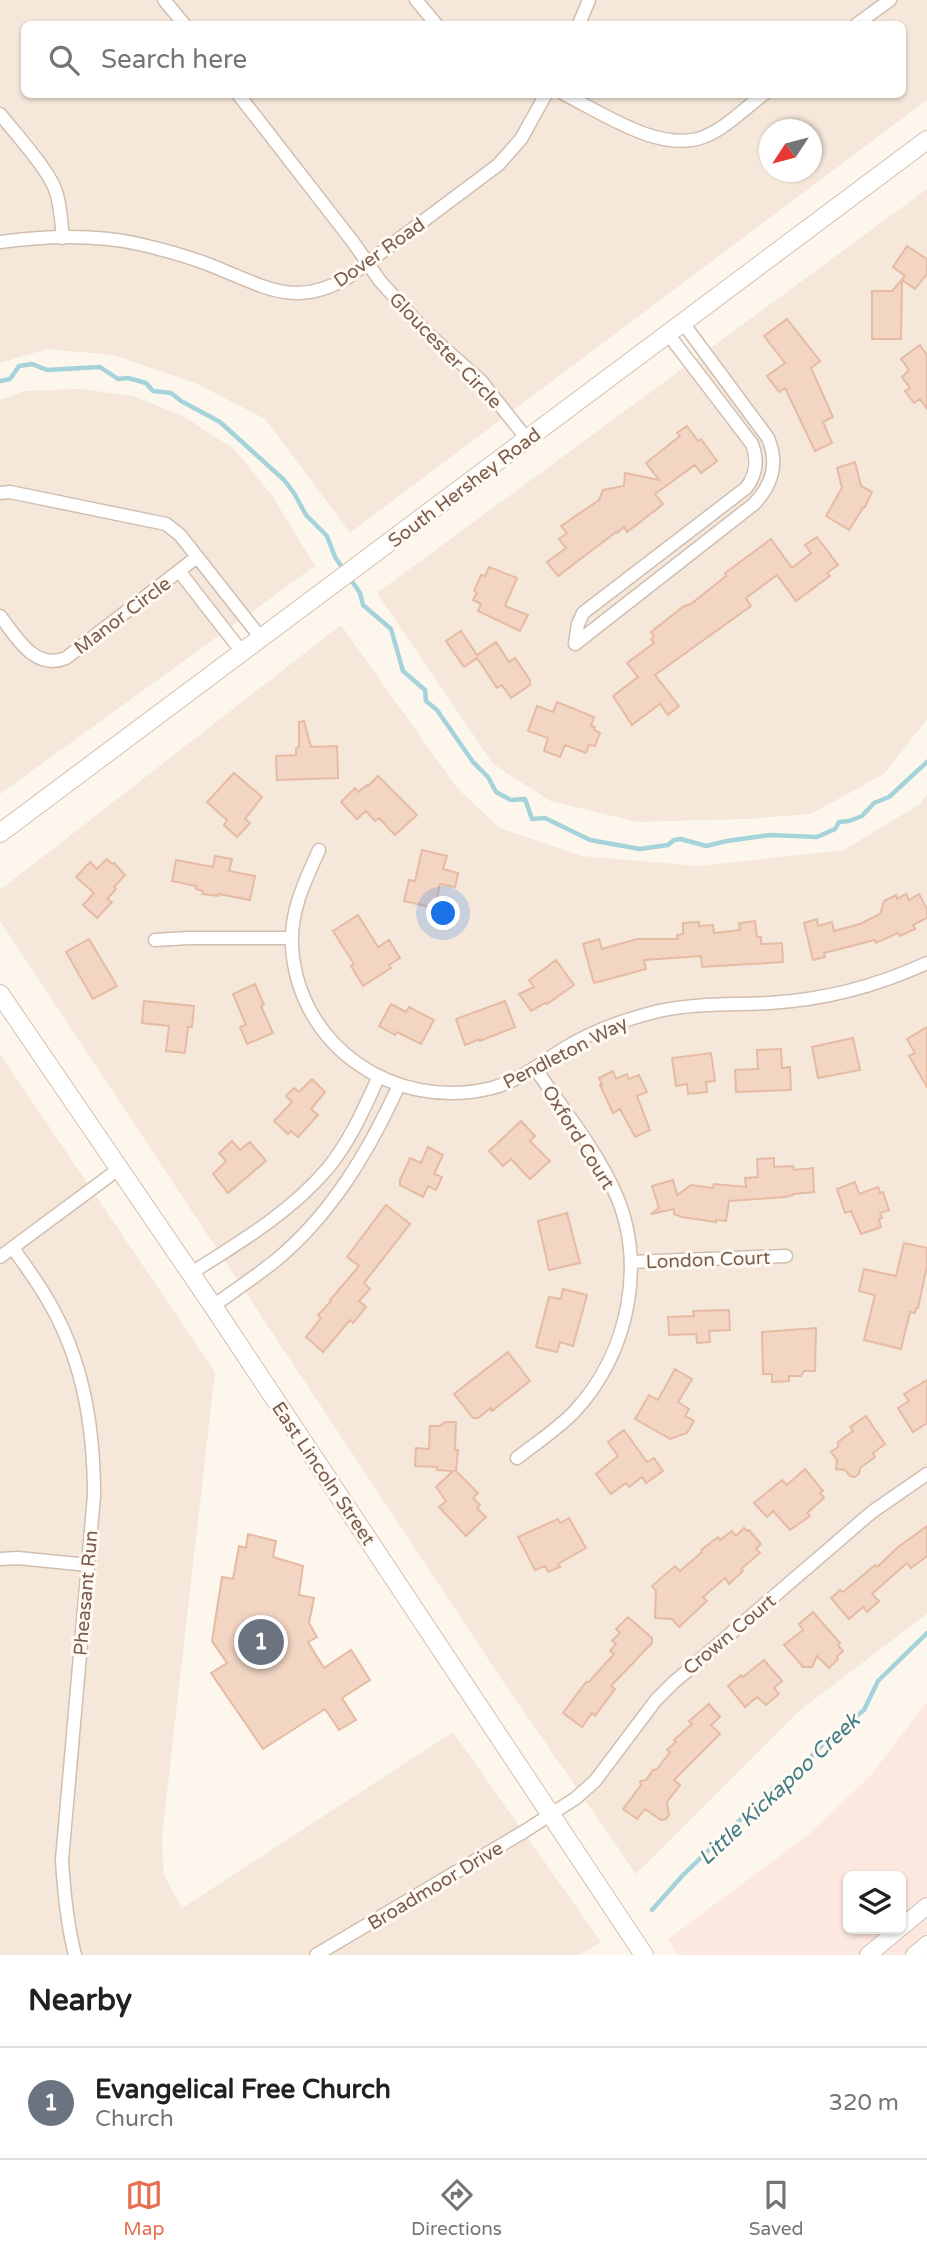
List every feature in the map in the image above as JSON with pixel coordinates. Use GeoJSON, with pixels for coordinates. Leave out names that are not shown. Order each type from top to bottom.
{"type":"FeatureCollection","features":[{"type":"Feature","properties":{"kind":"main road","name":"South Hershey Road"},"geometry":{"type":"LineString","coordinates":[[0,833],[927,140]]}},
{"type":"Feature","properties":{"kind":"main road","name":"East Lincoln Street"},"geometry":{"type":"LineString","coordinates":[[1,998],[191,1273],[644,1955]]}},
{"type":"Feature","properties":{"kind":"street"},"geometry":{"type":"LineString","coordinates":[[164,0],[182,21]]}},
{"type":"Feature","properties":{"kind":"street"},"geometry":{"type":"LineString","coordinates":[[416,0],[434,21]]}},
{"type":"Feature","properties":{"kind":"street"},"geometry":{"type":"LineString","coordinates":[[580,21],[589,0]]}},
{"type":"Feature","properties":{"kind":"street"},"geometry":{"type":"LineString","coordinates":[[861,21],[890,0]]}},
{"type":"Feature","properties":{"kind":"street","name":"Gloucester Circle"},"geometry":{"type":"LineString","coordinates":[[241,98],[405,310],[481,381],[527,439]]}},
{"type":"Feature","properties":{"kind":"street","name":"Dover Road"},"geometry":{"type":"LineString","coordinates":[[0,242],[81,237],[135,243],[177,253],[255,285],[282,293],[322,290],[347,278],[368,263],[498,164],[521,139],[544,98]]}},
{"type":"Feature","properties":{"kind":"street"},"geometry":{"type":"LineString","coordinates":[[572,98],[648,135],[677,142],[696,139],[714,131],[759,98]]}},
{"type":"Feature","properties":{"kind":"street"},"geometry":{"type":"LineString","coordinates":[[0,114],[51,180],[60,210],[63,238]]}},
{"type":"Feature","properties":{"kind":"street"},"geometry":{"type":"LineString","coordinates":[[676,328],[768,438],[774,455],[772,479],[762,495],[737,517],[575,644],[583,612],[746,488],[755,471],[755,453],[746,435],[676,328]]}},
{"type":"Feature","properties":{"kind":"street"},"geometry":{"type":"LineString","coordinates":[[746,435],[759,425]]}},
{"type":"Feature","properties":{"kind":"street"},"geometry":{"type":"LineString","coordinates":[[0,493],[10,492],[158,520],[174,529],[261,638]]}},
{"type":"Feature","properties":{"kind":"street"},"geometry":{"type":"LineString","coordinates":[[726,504],[737,517]]}},
{"type":"Feature","properties":{"kind":"street","name":"Manor Circle"},"geometry":{"type":"LineString","coordinates":[[0,616],[37,659],[56,662],[65,658],[197,557]]}},
{"type":"Feature","properties":{"kind":"street"},"geometry":{"type":"LineString","coordinates":[[644,566],[655,581]]}},
{"type":"Feature","properties":{"kind":"street","name":"Manor Circle"},"geometry":{"type":"LineString","coordinates":[[180,571],[242,652]]}},
{"type":"Feature","properties":{"kind":"street","name":"Pendleton Way"},"geometry":{"type":"LineString","coordinates":[[319,850],[299,894],[292,938],[298,979],[314,1017],[349,1058],[378,1078],[399,1086],[436,1092],[467,1093],[493,1088],[535,1068],[568,1046],[603,1028],[645,1014],[685,1007],[815,998],[886,981],[927,963]]}},
{"type":"Feature","properties":{"kind":"street"},"geometry":{"type":"LineString","coordinates":[[155,940],[292,938]]}},
{"type":"Feature","properties":{"kind":"street","name":"Oxford Court"},"geometry":{"type":"LineString","coordinates":[[517,1458],[575,1410],[604,1372],[619,1339],[627,1310],[631,1262],[629,1241],[614,1190],[600,1164],[535,1068]]}},
{"type":"Feature","properties":{"kind":"street"},"geometry":{"type":"LineString","coordinates":[[191,1273],[264,1225],[314,1183],[329,1167],[348,1138],[378,1078]]}},
{"type":"Feature","properties":{"kind":"street"},"geometry":{"type":"LineString","coordinates":[[213,1306],[275,1261],[336,1196],[365,1154],[399,1086]]}},
{"type":"Feature","properties":{"kind":"street"},"geometry":{"type":"LineString","coordinates":[[0,1258],[120,1168]]}},
{"type":"Feature","properties":{"kind":"street","name":"Pheasant Run"},"geometry":{"type":"LineString","coordinates":[[13,1248],[56,1315],[72,1352],[84,1389],[94,1460],[94,1496],[62,1860],[64,1891],[75,1955]]}},
{"type":"Feature","properties":{"kind":"street","name":"London Court"},"geometry":{"type":"LineString","coordinates":[[631,1262],[786,1256]]}},
{"type":"Feature","properties":{"kind":"street","name":"Crown Court"},"geometry":{"type":"LineString","coordinates":[[552,1814],[595,1781],[656,1700],[673,1682],[872,1512],[927,1474]]}},
{"type":"Feature","properties":{"kind":"street"},"geometry":{"type":"LineString","coordinates":[[0,1559],[18,1558],[88,1565]]}},
{"type":"Feature","properties":{"kind":"street","name":"Broadmoor Drive"},"geometry":{"type":"LineString","coordinates":[[316,1955],[552,1814]]}},
{"type":"Feature","properties":{"kind":"street"},"geometry":{"type":"LineString","coordinates":[[868,1955],[927,1908]]}},
{"type":"Feature","properties":{"kind":"street"},"geometry":{"type":"LineString","coordinates":[[914,1955],[927,1944]]}},
{"type":"Feature","properties":{"kind":"shaded area"},"geometry":{"type":"Polygon","coordinates":[[[0,0],[927,0],[927,100],[822,179],[822,119],[759,119],[759,182],[818,182],[350,533],[265,419],[195,383],[113,355],[47,349],[0,363],[0,0]]]}},
{"type":"Feature","properties":{"kind":"shaded area"},"geometry":{"type":"Polygon","coordinates":[[[927,189],[925,722],[884,774],[811,814],[638,822],[550,801],[493,764],[377,593],[927,189]]]}},
{"type":"Feature","properties":{"kind":"shaded area"},"geometry":{"type":"Polygon","coordinates":[[[81,389],[133,396],[183,416],[234,449],[271,494],[315,566],[0,794],[0,400],[25,391],[81,389]]]}},
{"type":"Feature","properties":{"kind":"shaded area"},"geometry":{"type":"Polygon","coordinates":[[[341,625],[457,788],[500,828],[582,856],[700,866],[844,850],[920,804],[927,794],[927,1614],[799,1711],[636,1874],[500,1677],[0,921],[0,890],[341,625]]]}},
{"type":"Feature","properties":{"kind":"shaded area"},"geometry":{"type":"Polygon","coordinates":[[[0,1054],[215,1372],[162,1836],[164,1875],[182,1908],[453,1732],[601,1942],[579,1955],[0,1955],[0,1054]]]}},
{"type":"Feature","properties":{"kind":"shaded area"},"geometry":{"type":"Polygon","coordinates":[[[927,1702],[927,1955],[678,1955],[668,1939],[809,1834],[870,1776],[927,1702]]]}},
{"type":"Feature","properties":{"kind":"building"},"geometry":{"type":"Polygon","coordinates":[[[907,246],[927,259],[927,274],[915,289],[902,280],[901,339],[872,339],[872,291],[892,291],[905,276],[893,267],[907,246]]]}},
{"type":"Feature","properties":{"kind":"building"},"geometry":{"type":"Polygon","coordinates":[[[787,319],[820,361],[811,368],[833,417],[823,422],[832,443],[815,451],[785,388],[779,392],[767,376],[785,363],[764,336],[787,319]]]}},
{"type":"Feature","properties":{"kind":"building"},"geometry":{"type":"Polygon","coordinates":[[[920,345],[927,355],[927,409],[920,399],[914,403],[905,391],[910,388],[902,377],[909,370],[901,359],[920,345]]]}},
{"type":"Feature","properties":{"kind":"building"},"geometry":{"type":"Polygon","coordinates":[[[687,426],[698,441],[701,439],[717,461],[701,473],[695,465],[655,494],[663,504],[657,509],[627,532],[624,527],[616,532],[558,576],[547,562],[566,548],[559,539],[567,533],[561,526],[599,500],[603,490],[624,486],[625,473],[659,480],[646,463],[680,436],[677,433],[687,426]]]}},
{"type":"Feature","properties":{"kind":"building"},"geometry":{"type":"Polygon","coordinates":[[[855,462],[861,486],[872,492],[849,530],[826,516],[842,488],[837,468],[855,462]]]}},
{"type":"Feature","properties":{"kind":"building"},"geometry":{"type":"Polygon","coordinates":[[[817,537],[838,565],[827,573],[830,576],[796,601],[777,575],[746,598],[751,606],[655,675],[679,706],[668,715],[660,704],[632,725],[613,696],[638,677],[627,663],[654,643],[651,632],[684,606],[691,604],[726,576],[725,573],[771,539],[792,568],[811,553],[805,545],[817,537]]]}},
{"type":"Feature","properties":{"kind":"building"},"geometry":{"type":"Polygon","coordinates":[[[489,567],[517,578],[505,606],[528,615],[520,631],[478,611],[481,604],[473,600],[477,593],[474,591],[481,575],[485,576],[489,567]]]}},
{"type":"Feature","properties":{"kind":"building"},"geometry":{"type":"Polygon","coordinates":[[[461,631],[477,655],[496,642],[509,662],[515,658],[530,680],[530,685],[511,698],[502,685],[497,688],[477,658],[464,667],[446,641],[461,631]]]}},
{"type":"Feature","properties":{"kind":"building"},"geometry":{"type":"Polygon","coordinates":[[[557,702],[594,717],[591,726],[600,733],[595,746],[589,745],[586,753],[565,745],[560,757],[544,751],[548,738],[528,731],[537,706],[553,712],[557,702]]]}},
{"type":"Feature","properties":{"kind":"building"},"geometry":{"type":"Polygon","coordinates":[[[304,721],[311,747],[337,746],[338,778],[277,780],[276,756],[296,755],[296,748],[299,747],[299,722],[304,721]]]}},
{"type":"Feature","properties":{"kind":"building"},"geometry":{"type":"Polygon","coordinates":[[[234,773],[262,797],[245,819],[250,823],[237,837],[224,825],[227,820],[207,802],[234,773]]]}},
{"type":"Feature","properties":{"kind":"building"},"geometry":{"type":"Polygon","coordinates":[[[378,776],[417,815],[395,835],[379,818],[375,821],[366,811],[357,819],[341,802],[355,788],[358,792],[378,776]]]}},
{"type":"Feature","properties":{"kind":"building"},"geometry":{"type":"Polygon","coordinates":[[[422,850],[447,856],[443,869],[458,873],[455,887],[440,884],[435,908],[404,901],[409,880],[415,881],[422,850]]]}},
{"type":"Feature","properties":{"kind":"building"},"geometry":{"type":"Polygon","coordinates":[[[215,856],[232,859],[229,871],[255,876],[250,900],[219,894],[202,894],[203,891],[196,889],[196,886],[172,881],[176,860],[213,867],[215,856]]]}},
{"type":"Feature","properties":{"kind":"building"},"geometry":{"type":"Polygon","coordinates":[[[107,859],[125,875],[107,899],[112,902],[97,918],[83,905],[94,893],[76,877],[90,862],[97,869],[107,859]]]}},
{"type":"Feature","properties":{"kind":"building"},"geometry":{"type":"Polygon","coordinates":[[[906,894],[909,900],[919,894],[927,909],[927,918],[913,925],[915,929],[876,943],[875,940],[824,953],[825,957],[813,960],[804,923],[817,919],[818,926],[832,922],[834,931],[860,924],[880,914],[884,901],[906,894]]]}},
{"type":"Feature","properties":{"kind":"building"},"geometry":{"type":"Polygon","coordinates":[[[358,915],[378,947],[389,940],[400,958],[389,965],[391,968],[363,986],[351,966],[354,964],[333,931],[358,915]]]}},
{"type":"Feature","properties":{"kind":"building"},"geometry":{"type":"Polygon","coordinates":[[[755,921],[757,937],[761,937],[761,944],[782,943],[783,962],[702,967],[701,956],[644,960],[646,969],[594,983],[583,944],[599,939],[602,949],[637,939],[678,939],[677,935],[683,934],[683,923],[713,925],[714,933],[740,930],[739,923],[755,921]]]}},
{"type":"Feature","properties":{"kind":"building"},"geometry":{"type":"Polygon","coordinates":[[[89,939],[117,986],[93,999],[66,952],[89,939]]]}},
{"type":"Feature","properties":{"kind":"building"},"geometry":{"type":"Polygon","coordinates":[[[556,960],[574,985],[547,1004],[531,1011],[519,994],[534,987],[529,980],[556,960]]]}},
{"type":"Feature","properties":{"kind":"building"},"geometry":{"type":"Polygon","coordinates":[[[255,984],[273,1033],[247,1044],[240,1027],[246,1025],[233,994],[255,984]]]}},
{"type":"Feature","properties":{"kind":"building"},"geometry":{"type":"Polygon","coordinates":[[[144,1001],[194,1006],[185,1053],[166,1051],[169,1026],[142,1023],[144,1001]]]}},
{"type":"Feature","properties":{"kind":"building"},"geometry":{"type":"Polygon","coordinates":[[[505,1001],[515,1027],[465,1045],[456,1019],[505,1001]]]}},
{"type":"Feature","properties":{"kind":"building"},"geometry":{"type":"Polygon","coordinates":[[[391,1004],[406,1012],[409,1007],[434,1020],[421,1044],[379,1026],[391,1004]]]}},
{"type":"Feature","properties":{"kind":"building"},"geometry":{"type":"Polygon","coordinates":[[[927,1027],[927,1087],[909,1056],[915,1053],[907,1039],[927,1027]]]}},
{"type":"Feature","properties":{"kind":"building"},"geometry":{"type":"Polygon","coordinates":[[[853,1038],[860,1070],[818,1078],[812,1047],[853,1038]]]}},
{"type":"Feature","properties":{"kind":"building"},"geometry":{"type":"Polygon","coordinates":[[[781,1049],[782,1068],[790,1067],[791,1090],[736,1092],[735,1070],[758,1069],[757,1050],[781,1049]]]}},
{"type":"Feature","properties":{"kind":"building"},"geometry":{"type":"Polygon","coordinates":[[[711,1053],[715,1081],[706,1082],[707,1092],[688,1094],[687,1084],[676,1086],[672,1058],[711,1053]]]}},
{"type":"Feature","properties":{"kind":"building"},"geometry":{"type":"Polygon","coordinates":[[[613,1071],[616,1079],[627,1074],[629,1079],[639,1075],[647,1092],[637,1096],[650,1130],[635,1137],[620,1109],[613,1113],[599,1078],[613,1071]]]}},
{"type":"Feature","properties":{"kind":"building"},"geometry":{"type":"Polygon","coordinates":[[[312,1079],[325,1092],[311,1109],[318,1115],[298,1137],[291,1131],[288,1134],[274,1121],[292,1102],[286,1096],[294,1088],[299,1092],[312,1079]]]}},
{"type":"Feature","properties":{"kind":"building"},"geometry":{"type":"Polygon","coordinates":[[[521,1121],[535,1136],[530,1141],[550,1161],[530,1179],[511,1159],[503,1166],[489,1151],[521,1121]]]}},
{"type":"Feature","properties":{"kind":"building"},"geometry":{"type":"Polygon","coordinates":[[[232,1141],[240,1150],[250,1142],[266,1161],[228,1193],[213,1174],[226,1161],[219,1153],[232,1141]]]}},
{"type":"Feature","properties":{"kind":"building"},"geometry":{"type":"Polygon","coordinates":[[[428,1147],[443,1155],[434,1174],[442,1177],[436,1190],[428,1186],[423,1197],[400,1185],[400,1180],[410,1158],[421,1163],[428,1147]]]}},
{"type":"Feature","properties":{"kind":"building"},"geometry":{"type":"Polygon","coordinates":[[[774,1158],[774,1167],[793,1166],[794,1170],[813,1168],[814,1192],[729,1201],[726,1221],[682,1217],[674,1214],[674,1209],[651,1214],[659,1208],[652,1186],[673,1180],[677,1195],[691,1185],[713,1188],[714,1184],[746,1187],[745,1178],[758,1177],[757,1159],[774,1158]]]}},
{"type":"Feature","properties":{"kind":"building"},"geometry":{"type":"Polygon","coordinates":[[[855,1182],[859,1194],[878,1187],[880,1193],[883,1192],[889,1210],[880,1213],[881,1227],[861,1234],[851,1211],[845,1213],[837,1189],[855,1182]]]}},
{"type":"Feature","properties":{"kind":"building"},"geometry":{"type":"Polygon","coordinates":[[[386,1205],[410,1224],[364,1283],[370,1289],[359,1301],[366,1307],[353,1323],[350,1320],[323,1352],[306,1337],[321,1318],[318,1315],[359,1266],[347,1257],[386,1205]]]}},
{"type":"Feature","properties":{"kind":"building"},"geometry":{"type":"Polygon","coordinates":[[[567,1213],[580,1263],[549,1270],[538,1221],[567,1213]]]}},
{"type":"Feature","properties":{"kind":"building"},"geometry":{"type":"Polygon","coordinates":[[[904,1243],[927,1248],[927,1266],[918,1308],[915,1313],[910,1312],[901,1349],[864,1340],[875,1295],[859,1291],[864,1269],[896,1276],[904,1243]]]}},
{"type":"Feature","properties":{"kind":"building"},"geometry":{"type":"Polygon","coordinates":[[[563,1289],[587,1295],[573,1346],[560,1342],[557,1352],[536,1347],[549,1297],[561,1299],[563,1289]]]}},
{"type":"Feature","properties":{"kind":"building"},"geometry":{"type":"Polygon","coordinates":[[[729,1310],[730,1330],[709,1331],[710,1342],[697,1343],[696,1334],[669,1335],[668,1317],[694,1316],[693,1311],[729,1310]]]}},
{"type":"Feature","properties":{"kind":"building"},"geometry":{"type":"Polygon","coordinates":[[[816,1328],[815,1371],[804,1371],[801,1376],[789,1376],[789,1381],[772,1382],[772,1374],[763,1374],[762,1332],[816,1328]]]}},
{"type":"Feature","properties":{"kind":"building"},"geometry":{"type":"Polygon","coordinates":[[[508,1352],[530,1381],[492,1411],[491,1408],[478,1418],[473,1418],[454,1394],[508,1352]]]}},
{"type":"Feature","properties":{"kind":"building"},"geometry":{"type":"Polygon","coordinates":[[[675,1369],[692,1379],[678,1402],[689,1409],[685,1416],[694,1421],[687,1433],[670,1439],[635,1419],[649,1395],[658,1400],[675,1369]]]}},
{"type":"Feature","properties":{"kind":"building"},"geometry":{"type":"Polygon","coordinates":[[[927,1380],[927,1423],[913,1432],[898,1408],[909,1401],[904,1394],[927,1380]]]}},
{"type":"Feature","properties":{"kind":"building"},"geometry":{"type":"Polygon","coordinates":[[[866,1416],[885,1444],[873,1453],[875,1457],[860,1468],[859,1474],[850,1476],[845,1470],[836,1469],[837,1460],[831,1452],[838,1447],[838,1442],[853,1431],[850,1427],[866,1416]]]}},
{"type":"Feature","properties":{"kind":"building"},"geometry":{"type":"Polygon","coordinates":[[[445,1422],[456,1422],[456,1471],[478,1493],[473,1498],[480,1505],[477,1508],[486,1517],[466,1536],[439,1507],[446,1501],[436,1487],[453,1471],[415,1466],[416,1448],[429,1449],[430,1426],[440,1426],[445,1422]]]}},
{"type":"Feature","properties":{"kind":"building"},"geometry":{"type":"Polygon","coordinates":[[[624,1430],[647,1462],[654,1458],[663,1471],[646,1483],[642,1477],[629,1487],[626,1483],[611,1494],[596,1474],[618,1456],[608,1442],[624,1430]]]}},
{"type":"Feature","properties":{"kind":"building"},"geometry":{"type":"Polygon","coordinates":[[[805,1469],[823,1491],[820,1493],[824,1498],[807,1513],[810,1516],[790,1530],[773,1511],[767,1517],[754,1503],[782,1480],[787,1485],[805,1469]]]}},
{"type":"Feature","properties":{"kind":"building"},"geometry":{"type":"Polygon","coordinates":[[[569,1518],[586,1548],[558,1564],[560,1567],[548,1572],[545,1566],[535,1570],[518,1537],[558,1519],[560,1523],[569,1518]]]}},
{"type":"Feature","properties":{"kind":"building"},"geometry":{"type":"Polygon","coordinates":[[[927,1526],[927,1556],[911,1568],[907,1563],[872,1594],[879,1601],[867,1612],[863,1607],[849,1619],[831,1598],[840,1590],[843,1592],[875,1565],[877,1567],[927,1526]]]}},
{"type":"Feature","properties":{"kind":"building"},"geometry":{"type":"Polygon","coordinates":[[[744,1528],[761,1544],[756,1549],[760,1553],[741,1569],[743,1571],[729,1584],[725,1578],[703,1597],[707,1601],[679,1627],[672,1619],[655,1618],[656,1591],[652,1586],[675,1566],[680,1571],[718,1537],[720,1540],[732,1531],[736,1536],[744,1528]]]}},
{"type":"Feature","properties":{"kind":"building"},"geometry":{"type":"Polygon","coordinates":[[[248,1534],[276,1541],[273,1557],[303,1566],[299,1595],[314,1598],[309,1623],[317,1637],[308,1642],[324,1668],[351,1650],[370,1680],[342,1698],[356,1720],[339,1730],[325,1709],[263,1749],[211,1673],[227,1663],[212,1641],[222,1577],[233,1579],[239,1546],[246,1548],[248,1534]]]}},
{"type":"Feature","properties":{"kind":"building"},"geometry":{"type":"Polygon","coordinates":[[[813,1612],[840,1643],[838,1645],[843,1651],[829,1668],[817,1656],[812,1667],[803,1667],[784,1645],[803,1630],[799,1624],[813,1612]]]}},
{"type":"Feature","properties":{"kind":"building"},"geometry":{"type":"Polygon","coordinates":[[[628,1617],[652,1638],[652,1643],[611,1686],[615,1689],[595,1716],[592,1713],[582,1727],[563,1713],[586,1682],[589,1682],[614,1654],[610,1651],[616,1644],[612,1641],[620,1633],[616,1629],[628,1617]]]}},
{"type":"Feature","properties":{"kind":"building"},"geometry":{"type":"Polygon","coordinates":[[[764,1660],[782,1681],[774,1688],[779,1694],[766,1705],[757,1697],[745,1707],[728,1686],[764,1660]]]}},
{"type":"Feature","properties":{"kind":"building"},"geometry":{"type":"Polygon","coordinates":[[[709,1704],[720,1717],[711,1725],[720,1734],[674,1780],[680,1785],[667,1802],[669,1815],[666,1819],[661,1820],[645,1809],[637,1819],[623,1809],[641,1785],[640,1781],[646,1780],[653,1770],[657,1769],[670,1752],[667,1750],[676,1742],[674,1740],[692,1724],[689,1721],[709,1704]]]}},
{"type":"Feature","properties":{"kind":"waterway","name":"Little Kickapoo Creek"},"geometry":{"type":"LineString","coordinates":[[0,381],[10,379],[19,366],[32,364],[47,370],[100,367],[118,379],[128,378],[146,383],[153,391],[171,393],[220,422],[284,480],[306,515],[327,536],[335,557],[344,570]]}},
{"type":"Feature","properties":{"kind":"waterway","name":"Little Kickapoo Creek"},"geometry":{"type":"LineString","coordinates":[[349,577],[360,593],[363,605],[391,629],[403,671],[425,690],[426,701],[437,710],[473,762],[488,777],[496,792],[511,800],[525,799],[532,819],[545,818],[590,840],[640,849],[668,845],[681,839],[706,846],[770,835],[817,837],[835,829],[839,822],[862,816],[874,803],[889,797],[927,762]]}},
{"type":"Feature","properties":{"kind":"waterway","name":"Little Kickapoo Creek"},"geometry":{"type":"LineString","coordinates":[[652,1910],[683,1875],[770,1791],[864,1710],[878,1681],[927,1633]]}},
{"type":"Feature","properties":{"kind":"place","name":"Evangelical Free Church"},"geometry":{"type":"Point","coordinates":[261,1642]}}]}
